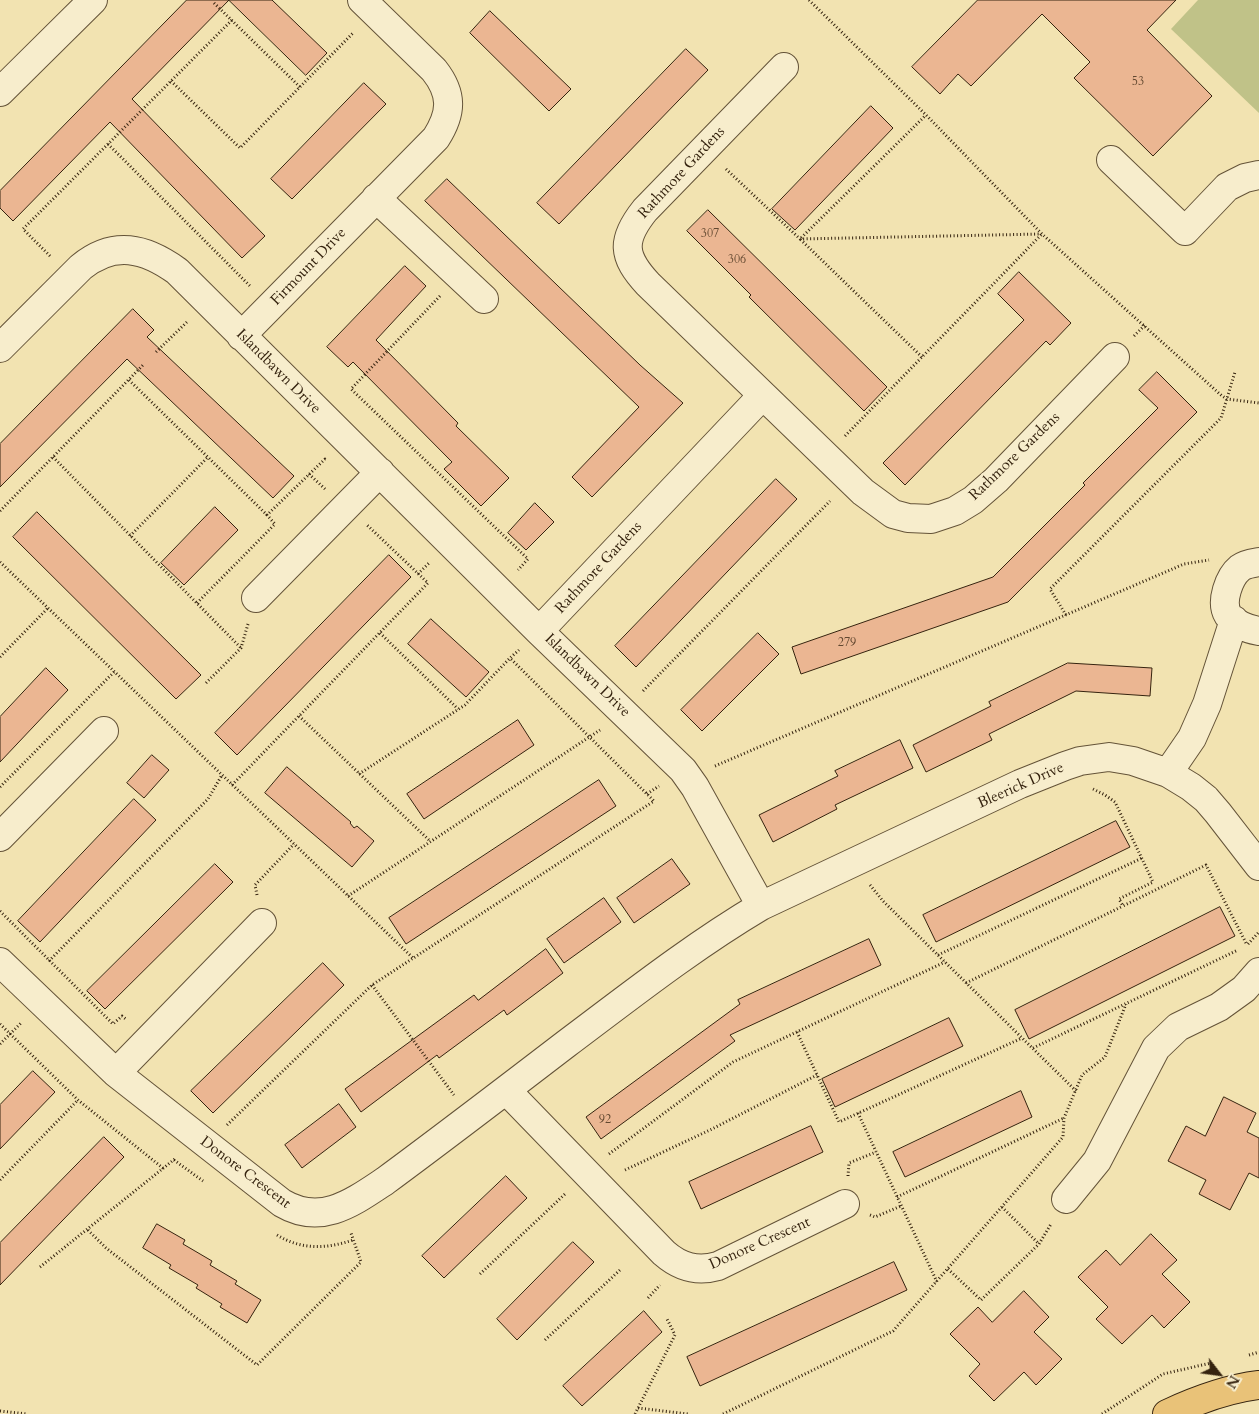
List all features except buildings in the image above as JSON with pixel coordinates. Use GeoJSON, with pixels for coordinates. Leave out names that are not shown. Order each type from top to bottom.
{"type":"FeatureCollection","features":[{"type":"Feature","properties":{"kind":"main road"},"geometry":{"type":"LineString","coordinates":[[1167,1414],[1201,1398],[1241,1388],[1259,1386]]}},
{"type":"Feature","properties":{"kind":"street"},"geometry":{"type":"LineString","coordinates":[[5,76],[93,0]]}},
{"type":"Feature","properties":{"kind":"street","name":"Firmount Drive"},"geometry":{"type":"LineString","coordinates":[[241,336],[436,138],[446,121],[449,101],[443,84],[434,70],[368,6]]}},
{"type":"Feature","properties":{"kind":"street","name":"Rathmore Gardens"},"geometry":{"type":"LineString","coordinates":[[784,67],[638,220],[629,239],[628,253],[632,266],[648,284],[850,481],[878,504],[901,517],[931,519],[955,511],[973,500],[996,480],[1115,357]]}},
{"type":"Feature","properties":{"kind":"street"},"geometry":{"type":"LineString","coordinates":[[1111,160],[1184,231],[1228,187],[1245,178],[1259,175]]}},
{"type":"Feature","properties":{"kind":"street"},"geometry":{"type":"LineString","coordinates":[[376,198],[484,299]]}},
{"type":"Feature","properties":{"kind":"street","name":"Islandbawn Drive"},"geometry":{"type":"LineString","coordinates":[[0,348],[80,267],[101,254],[120,250],[139,251],[160,260],[177,271],[498,590],[683,770],[761,906]]}},
{"type":"Feature","properties":{"kind":"street","name":"Rathmore Gardens"},"geometry":{"type":"LineString","coordinates":[[540,631],[762,396]]}},
{"type":"Feature","properties":{"kind":"street"},"geometry":{"type":"LineString","coordinates":[[256,598],[380,472]]}},
{"type":"Feature","properties":{"kind":"street"},"geometry":{"type":"LineString","coordinates":[[1259,562],[1242,567],[1234,575],[1225,601],[1226,609],[1234,620],[1259,631]]}},
{"type":"Feature","properties":{"kind":"street"},"geometry":{"type":"LineString","coordinates":[[1168,773],[1192,738],[1207,704],[1234,620]]}},
{"type":"Feature","properties":{"kind":"street"},"geometry":{"type":"LineString","coordinates":[[0,837],[104,731]]}},
{"type":"Feature","properties":{"kind":"street","name":"Bleerick Drive"},"geometry":{"type":"LineString","coordinates":[[761,906],[1020,784],[1080,761],[1109,757],[1122,758],[1168,773],[1192,787],[1206,799],[1259,866]]}},
{"type":"Feature","properties":{"kind":"street","name":"Donore Crescent"},"geometry":{"type":"LineString","coordinates":[[0,962],[116,1074],[282,1203],[295,1210],[310,1214],[341,1207],[366,1194],[705,941],[761,906]]}},
{"type":"Feature","properties":{"kind":"street"},"geometry":{"type":"LineString","coordinates":[[116,1074],[262,923]]}},
{"type":"Feature","properties":{"kind":"street"},"geometry":{"type":"LineString","coordinates":[[1066,1199],[1097,1161],[1156,1048],[1178,1027],[1219,1007],[1244,989],[1259,972]]}},
{"type":"Feature","properties":{"kind":"street","name":"Donore Crescent"},"geometry":{"type":"LineString","coordinates":[[506,1090],[671,1258],[686,1266],[700,1269],[718,1266],[845,1204]]}},
{"type":"Feature","properties":{"kind":"path"},"geometry":{"type":"LineString","coordinates":[[809,0],[926,115],[1042,234],[1222,396],[1227,399],[1259,403]]}},
{"type":"Feature","properties":{"kind":"path"},"geometry":{"type":"LineString","coordinates":[[214,2],[300,87]]}},
{"type":"Feature","properties":{"kind":"path"},"geometry":{"type":"LineString","coordinates":[[171,81],[240,148],[300,87],[368,6]]}},
{"type":"Feature","properties":{"kind":"path"},"geometry":{"type":"LineString","coordinates":[[47,263],[52,258],[23,229],[232,20]]}},
{"type":"Feature","properties":{"kind":"path"},"geometry":{"type":"LineString","coordinates":[[800,239],[926,115]]}},
{"type":"Feature","properties":{"kind":"path"},"geometry":{"type":"LineString","coordinates":[[108,144],[270,306]]}},
{"type":"Feature","properties":{"kind":"path"},"geometry":{"type":"LineString","coordinates":[[705,149],[922,357]]}},
{"type":"Feature","properties":{"kind":"path"},"geometry":{"type":"LineString","coordinates":[[800,239],[1042,234]]}},
{"type":"Feature","properties":{"kind":"path"},"geometry":{"type":"LineString","coordinates":[[825,456],[1042,234]]}},
{"type":"Feature","properties":{"kind":"path"},"geometry":{"type":"LineString","coordinates":[[460,276],[351,389],[528,559],[498,590]]}},
{"type":"Feature","properties":{"kind":"path"},"geometry":{"type":"LineString","coordinates":[[156,352],[208,301]]}},
{"type":"Feature","properties":{"kind":"path"},"geometry":{"type":"LineString","coordinates":[[0,511],[144,364]]}},
{"type":"Feature","properties":{"kind":"path"},"geometry":{"type":"LineString","coordinates":[[1066,615],[1050,589],[1221,418],[1235,372]]}},
{"type":"Feature","properties":{"kind":"path"},"geometry":{"type":"LineString","coordinates":[[129,380],[275,524],[197,603]]}},
{"type":"Feature","properties":{"kind":"path"},"geometry":{"type":"LineString","coordinates":[[267,515],[325,459],[332,464],[352,445]]}},
{"type":"Feature","properties":{"kind":"path"},"geometry":{"type":"LineString","coordinates":[[130,536],[208,457]]}},
{"type":"Feature","properties":{"kind":"path"},"geometry":{"type":"LineString","coordinates":[[52,458],[241,648]]}},
{"type":"Feature","properties":{"kind":"path"},"geometry":{"type":"LineString","coordinates":[[348,896],[590,738],[624,711],[850,481]]}},
{"type":"Feature","properties":{"kind":"path"},"geometry":{"type":"LineString","coordinates":[[232,785],[428,583],[347,505]]}},
{"type":"Feature","properties":{"kind":"path"},"geometry":{"type":"LineString","coordinates":[[689,778],[1184,564],[1211,560]]}},
{"type":"Feature","properties":{"kind":"path"},"geometry":{"type":"LineString","coordinates":[[0,562],[413,958]]}},
{"type":"Feature","properties":{"kind":"path"},"geometry":{"type":"LineString","coordinates":[[206,683],[241,648],[256,598]]}},
{"type":"Feature","properties":{"kind":"path"},"geometry":{"type":"LineString","coordinates":[[0,657],[48,608]]}},
{"type":"Feature","properties":{"kind":"path"},"geometry":{"type":"LineString","coordinates":[[359,774],[465,705],[510,658],[540,631]]}},
{"type":"Feature","properties":{"kind":"path"},"geometry":{"type":"LineString","coordinates":[[380,633],[458,710]]}},
{"type":"Feature","properties":{"kind":"path"},"geometry":{"type":"LineString","coordinates":[[207,1144],[372,985],[654,801],[510,658]]}},
{"type":"Feature","properties":{"kind":"path"},"geometry":{"type":"LineString","coordinates":[[0,787],[114,672]]}},
{"type":"Feature","properties":{"kind":"path"},"geometry":{"type":"LineString","coordinates":[[299,716],[430,841]]}},
{"type":"Feature","properties":{"kind":"path"},"geometry":{"type":"LineString","coordinates":[[1065,766],[1086,785],[1115,802],[1153,882],[1119,899],[1123,906]]}},
{"type":"Feature","properties":{"kind":"path"},"geometry":{"type":"LineString","coordinates":[[50,961],[208,799],[222,775]]}},
{"type":"Feature","properties":{"kind":"path"},"geometry":{"type":"LineString","coordinates":[[262,923],[254,885],[294,844]]}},
{"type":"Feature","properties":{"kind":"path"},"geometry":{"type":"LineString","coordinates":[[938,955],[1142,858]]}},
{"type":"Feature","properties":{"kind":"path"},"geometry":{"type":"LineString","coordinates":[[852,863],[883,901],[1076,1091]]}},
{"type":"Feature","properties":{"kind":"path"},"geometry":{"type":"LineString","coordinates":[[966,982],[1206,865],[1247,945]]}},
{"type":"Feature","properties":{"kind":"path"},"geometry":{"type":"LineString","coordinates":[[0,911],[113,1024],[122,1016],[147,1041]]}},
{"type":"Feature","properties":{"kind":"path"},"geometry":{"type":"LineString","coordinates":[[1033,1048],[1247,945],[1259,932]]}},
{"type":"Feature","properties":{"kind":"path"},"geometry":{"type":"LineString","coordinates":[[592,1179],[604,1158],[734,1062],[945,962]]}},
{"type":"Feature","properties":{"kind":"path"},"geometry":{"type":"LineString","coordinates":[[372,985],[470,1117]]}},
{"type":"Feature","properties":{"kind":"path"},"geometry":{"type":"LineString","coordinates":[[723,1414],[893,1332],[1063,1137],[1064,1118],[1082,1075],[1106,1057],[1126,1004]]}},
{"type":"Feature","properties":{"kind":"path"},"geometry":{"type":"LineString","coordinates":[[0,1024],[78,1100],[164,1169],[40,1267]]}},
{"type":"Feature","properties":{"kind":"path"},"geometry":{"type":"LineString","coordinates":[[797,1032],[839,1122],[1022,1038]]}},
{"type":"Feature","properties":{"kind":"path"},"geometry":{"type":"LineString","coordinates":[[0,1044],[10,1034]]}},
{"type":"Feature","properties":{"kind":"path"},"geometry":{"type":"LineString","coordinates":[[480,1274],[592,1179],[712,1129],[817,1075]]}},
{"type":"Feature","properties":{"kind":"path"},"geometry":{"type":"LineString","coordinates":[[0,1180],[78,1100]]}},
{"type":"Feature","properties":{"kind":"path"},"geometry":{"type":"LineString","coordinates":[[858,1113],[937,1282]]}},
{"type":"Feature","properties":{"kind":"path"},"geometry":{"type":"LineString","coordinates":[[897,1197],[1064,1118]]}},
{"type":"Feature","properties":{"kind":"path"},"geometry":{"type":"LineString","coordinates":[[845,1204],[849,1163],[876,1152]]}},
{"type":"Feature","properties":{"kind":"path"},"geometry":{"type":"LineString","coordinates":[[948,1269],[981,1300],[1040,1244],[1066,1199]]}},
{"type":"Feature","properties":{"kind":"path"},"geometry":{"type":"LineString","coordinates":[[88,1230],[106,1248],[257,1365],[361,1262],[341,1207]]}},
{"type":"Feature","properties":{"kind":"path"},"geometry":{"type":"LineString","coordinates":[[1002,1207],[1040,1244]]}},
{"type":"Feature","properties":{"kind":"path"},"geometry":{"type":"LineString","coordinates":[[545,1340],[620,1270]]}},
{"type":"Feature","properties":{"kind":"path"},"geometry":{"type":"LineString","coordinates":[[635,1414],[675,1336],[667,1319]]}},
{"type":"Feature","properties":{"kind":"path"},"geometry":{"type":"LineString","coordinates":[[638,1408],[688,1414]]}},
{"type":"Feature","properties":{"kind":"path"},"geometry":{"type":"LineString","coordinates":[[0,1410],[27,1414]]}},
{"type":"Feature","properties":{"kind":"green space"},"geometry":{"type":"Polygon","coordinates":[[[1198,0],[1259,0],[1259,113],[1171,29],[1198,0]]]}}]}
